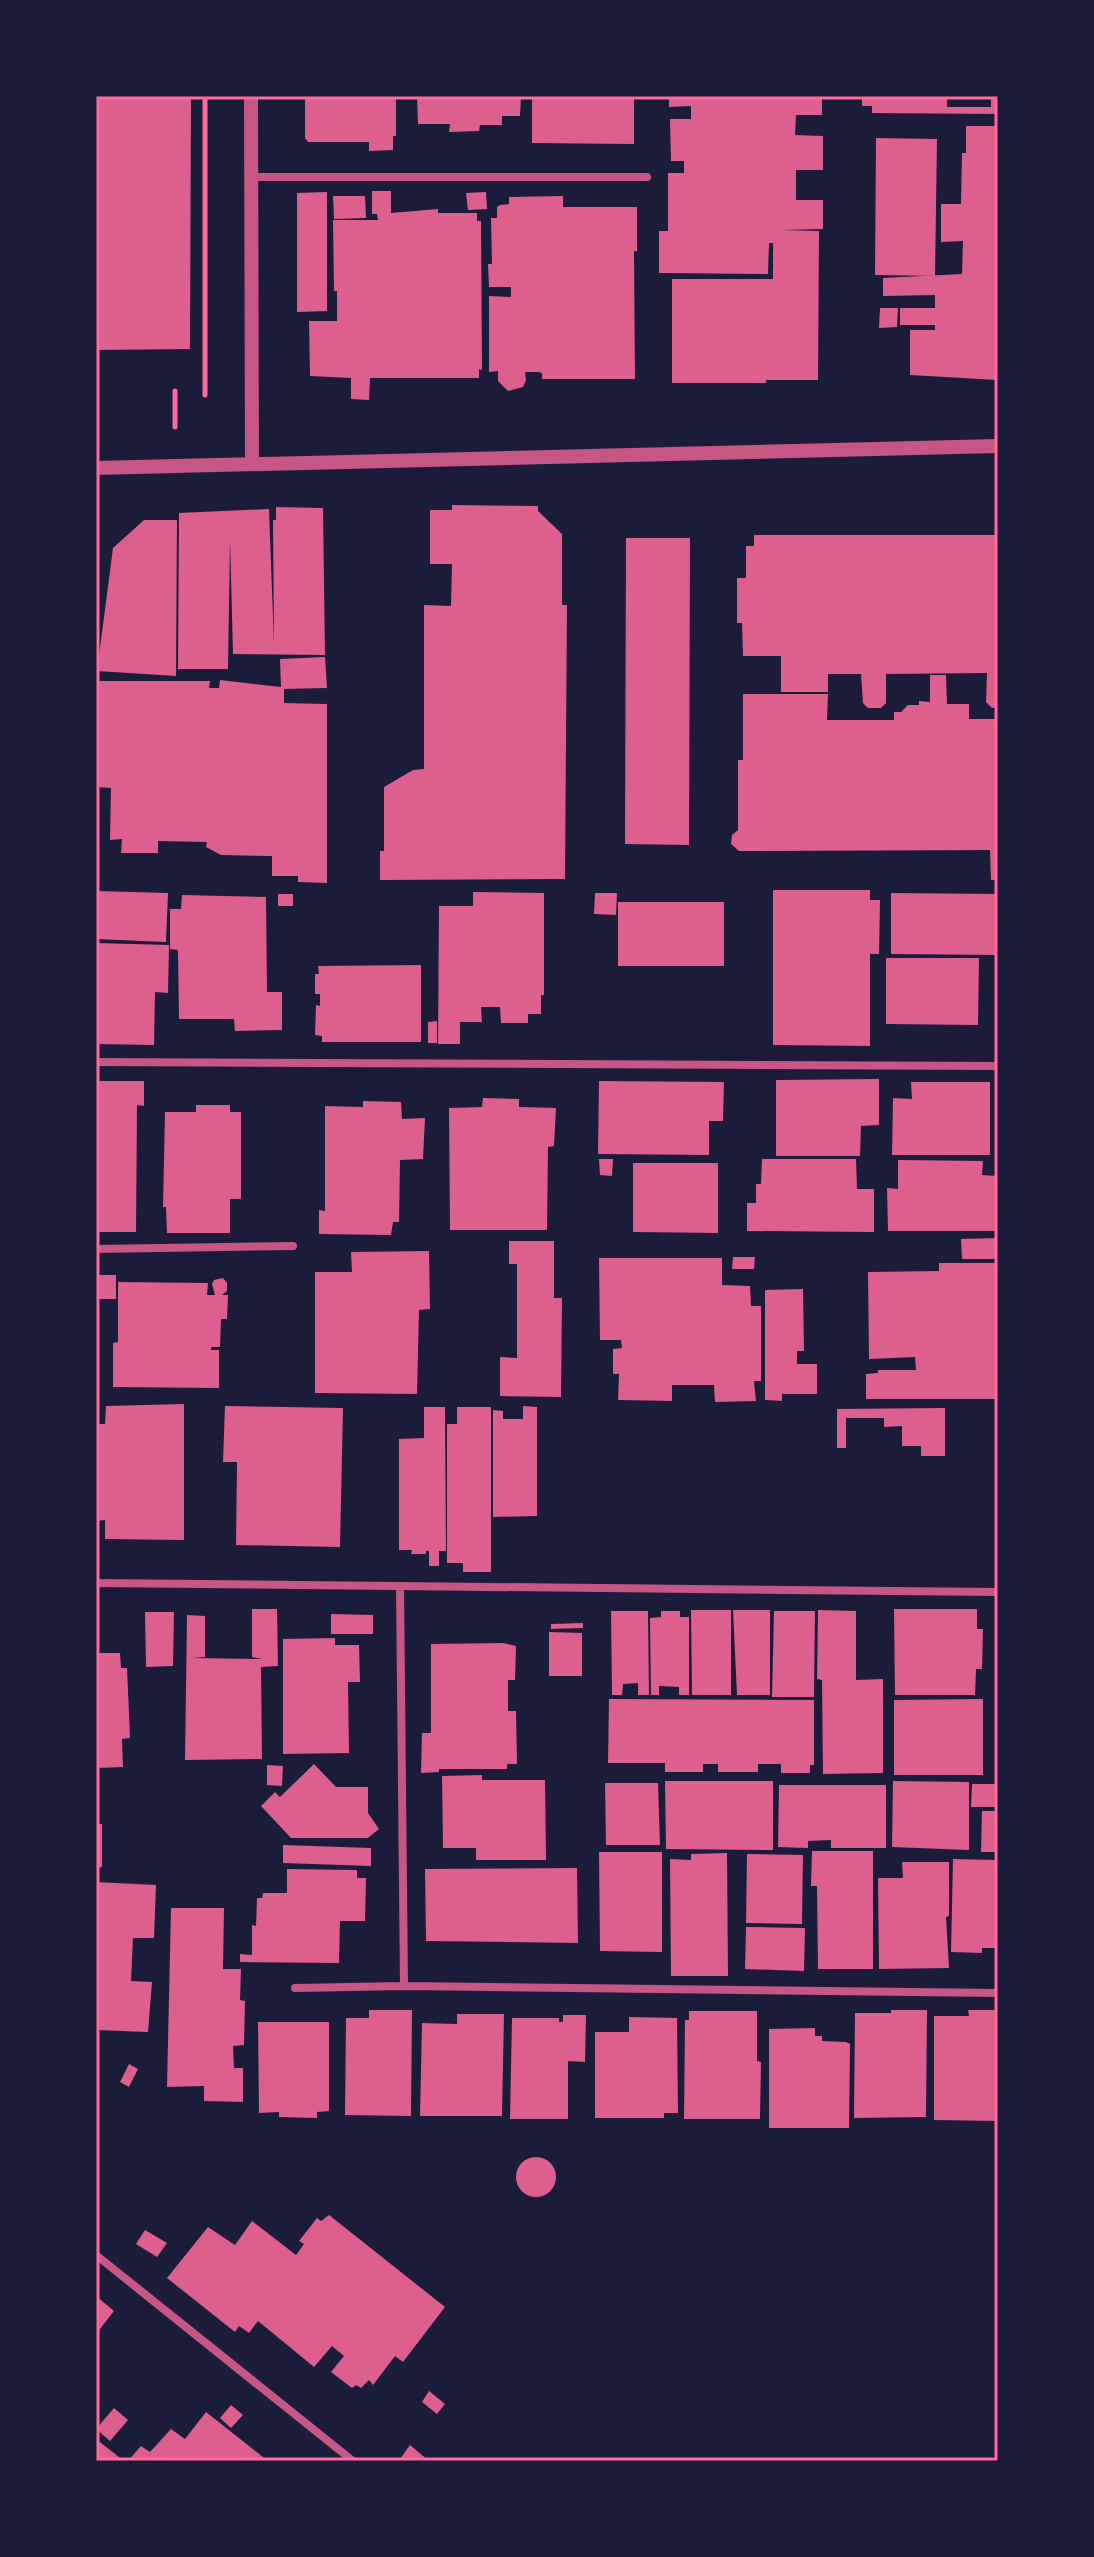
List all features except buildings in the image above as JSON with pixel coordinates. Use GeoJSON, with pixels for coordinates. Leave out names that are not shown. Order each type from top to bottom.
{"type":"FeatureCollection","features":[{"type":"Feature","properties":{"kind":"street"},"geometry":{"type":"LineString","coordinates":[[251,96],[252,464]]}},
{"type":"Feature","properties":{"kind":"street"},"geometry":{"type":"LineString","coordinates":[[251,177],[647,177]]}},
{"type":"Feature","properties":{"kind":"street"},"geometry":{"type":"LineString","coordinates":[[96,468],[998,446]]}},
{"type":"Feature","properties":{"kind":"street"},"geometry":{"type":"LineString","coordinates":[[96,1062],[998,1066]]}},
{"type":"Feature","properties":{"kind":"street"},"geometry":{"type":"LineString","coordinates":[[96,1249],[293,1246]]}},
{"type":"Feature","properties":{"kind":"street"},"geometry":{"type":"LineString","coordinates":[[96,1583],[998,1592]]}},
{"type":"Feature","properties":{"kind":"street"},"geometry":{"type":"LineString","coordinates":[[400,1586],[404,1986]]}},
{"type":"Feature","properties":{"kind":"street"},"geometry":{"type":"LineString","coordinates":[[295,1988],[404,1986],[998,1993]]}},
{"type":"Feature","properties":{"kind":"street"},"geometry":{"type":"LineString","coordinates":[[96,2255],[353,2461]]}},
{"type":"Feature","properties":{"kind":"path"},"geometry":{"type":"LineString","coordinates":[[205,96],[205,395]]}},
{"type":"Feature","properties":{"kind":"path"},"geometry":{"type":"LineString","coordinates":[[175,391],[175,428]]}}]}
